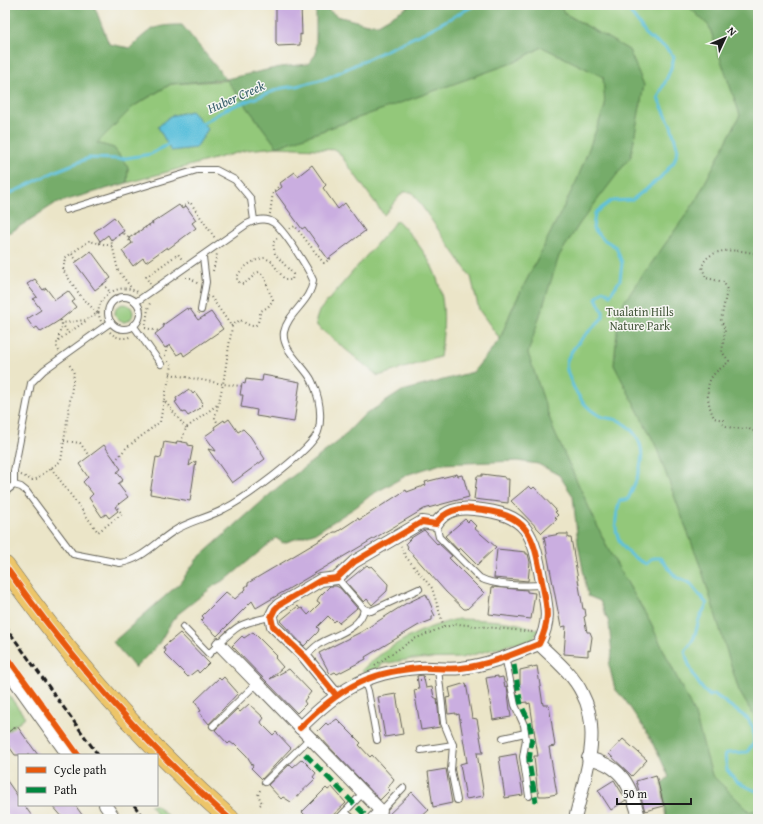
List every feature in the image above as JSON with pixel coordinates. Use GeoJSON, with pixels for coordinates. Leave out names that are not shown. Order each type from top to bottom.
{"type":"FeatureCollection","features":[{"type":"Feature","properties":{"kind":"main road"},"geometry":{"type":"LineString","coordinates":[[5,566],[72,656],[122,714],[184,777],[230,819]]}},
{"type":"Feature","properties":{"kind":"street"},"geometry":{"type":"LineString","coordinates":[[300,728],[336,695],[364,680],[396,671],[438,674],[468,667],[539,644],[546,632],[548,617],[543,585],[532,539],[519,523],[508,515],[495,511],[464,509],[449,512],[440,518],[436,524],[422,522],[348,565],[337,578],[321,580],[279,605],[275,609],[271,618],[273,626],[305,658],[336,695]]}},
{"type":"Feature","properties":{"kind":"street"},"geometry":{"type":"LineString","coordinates":[[219,644],[363,793],[377,815]]}},
{"type":"Feature","properties":{"kind":"street"},"geometry":{"type":"LineString","coordinates":[[539,644],[572,678],[583,693],[591,721],[592,740],[575,819]]}},
{"type":"Feature","properties":{"kind":"street"},"geometry":{"type":"LineString","coordinates":[[5,667],[67,754]]}},
{"type":"Feature","properties":{"kind":"street"},"geometry":{"type":"LineString","coordinates":[[588,758],[606,763],[624,779],[631,790],[639,817]]}},
{"type":"Feature","properties":{"kind":"street"},"geometry":{"type":"LineString","coordinates":[[106,806],[115,819]]}},
{"type":"Feature","properties":{"kind":"lane"},"geometry":{"type":"LineString","coordinates":[[66,210],[197,170],[216,170],[235,180],[251,199],[254,220]]}},
{"type":"Feature","properties":{"kind":"lane"},"geometry":{"type":"LineString","coordinates":[[14,485],[21,487],[26,491],[73,554],[120,563],[140,556],[184,525],[209,516],[243,498],[306,447],[317,435],[321,417],[312,380],[287,345],[284,332],[289,322],[308,297],[313,280],[283,234],[273,222],[266,220],[254,220],[203,257],[174,274],[136,302]]}},
{"type":"Feature","properties":{"kind":"lane"},"geometry":{"type":"LineString","coordinates":[[201,310],[206,282],[203,257]]}},
{"type":"Feature","properties":{"kind":"lane"},"geometry":{"type":"LineString","coordinates":[[124,297],[130,298],[136,302],[139,309],[139,316],[133,325],[122,328],[108,324],[108,309],[114,300],[124,297]]}},
{"type":"Feature","properties":{"kind":"lane"},"geometry":{"type":"LineString","coordinates":[[14,485],[14,471],[31,383],[35,376],[108,324]]}},
{"type":"Feature","properties":{"kind":"lane"},"geometry":{"type":"LineString","coordinates":[[133,325],[161,364]]}},
{"type":"Feature","properties":{"kind":"lane"},"geometry":{"type":"LineString","coordinates":[[5,492],[14,485]]}},
{"type":"Feature","properties":{"kind":"lane"},"geometry":{"type":"LineString","coordinates":[[436,524],[439,537],[480,578],[488,582],[530,586],[543,585]]}},
{"type":"Feature","properties":{"kind":"lane"},"geometry":{"type":"LineString","coordinates":[[337,578],[364,609],[374,611],[419,589]]}},
{"type":"Feature","properties":{"kind":"lane"},"geometry":{"type":"LineString","coordinates":[[305,658],[316,646],[358,623],[362,617],[364,609]]}},
{"type":"Feature","properties":{"kind":"lane"},"geometry":{"type":"LineString","coordinates":[[183,627],[209,654],[226,635],[244,623],[271,618]]}},
{"type":"Feature","properties":{"kind":"lane"},"geometry":{"type":"LineString","coordinates":[[505,656],[515,705],[523,721],[526,733],[523,757],[529,796]]}},
{"type":"Feature","properties":{"kind":"lane"},"geometry":{"type":"LineString","coordinates":[[438,674],[444,723],[453,745],[451,770],[457,800]]}},
{"type":"Feature","properties":{"kind":"lane"},"geometry":{"type":"LineString","coordinates":[[364,680],[368,692],[377,740]]}},
{"type":"Feature","properties":{"kind":"lane"},"geometry":{"type":"LineString","coordinates":[[213,726],[257,683]]}},
{"type":"Feature","properties":{"kind":"lane"},"geometry":{"type":"LineString","coordinates":[[503,738],[526,733]]}},
{"type":"Feature","properties":{"kind":"lane"},"geometry":{"type":"LineString","coordinates":[[265,782],[310,738]]}},
{"type":"Feature","properties":{"kind":"lane"},"geometry":{"type":"LineString","coordinates":[[421,750],[453,745]]}},
{"type":"Feature","properties":{"kind":"lane"},"geometry":{"type":"LineString","coordinates":[[377,815],[403,788]]}},
{"type":"Feature","properties":{"kind":"lane"},"geometry":{"type":"LineString","coordinates":[[338,819],[363,793]]}},
{"type":"Feature","properties":{"kind":"lane"},"geometry":{"type":"LineString","coordinates":[[345,812],[353,819]]}},
{"type":"Feature","properties":{"kind":"path"},"geometry":{"type":"LineString","coordinates":[[274,215],[269,213],[273,192],[280,184]]}},
{"type":"Feature","properties":{"kind":"path"},"geometry":{"type":"LineString","coordinates":[[181,207],[190,202],[215,238]]}},
{"type":"Feature","properties":{"kind":"path"},"geometry":{"type":"LineString","coordinates":[[128,238],[155,222]]}},
{"type":"Feature","properties":{"kind":"path"},"geometry":{"type":"LineString","coordinates":[[286,226],[289,230],[295,226],[324,263],[330,259],[329,258]]}},
{"type":"Feature","properties":{"kind":"path"},"geometry":{"type":"LineString","coordinates":[[132,244],[124,232],[111,240],[118,270],[133,290],[148,306]]}},
{"type":"Feature","properties":{"kind":"path"},"geometry":{"type":"LineString","coordinates":[[274,234],[277,238]]}},
{"type":"Feature","properties":{"kind":"path"},"geometry":{"type":"LineString","coordinates":[[231,326],[240,320],[254,326],[258,322],[261,311],[268,307],[273,300],[268,289],[268,283],[262,274],[259,272],[244,284],[241,284],[236,280],[236,276],[240,271],[259,259],[265,258],[271,261],[285,280],[292,280],[293,274],[275,254],[273,243],[283,234]]}},
{"type":"Feature","properties":{"kind":"path"},"geometry":{"type":"LineString","coordinates":[[99,313],[80,295],[63,270],[65,258],[89,241],[112,246]]}},
{"type":"Feature","properties":{"kind":"path"},"geometry":{"type":"LineString","coordinates":[[213,273],[215,259],[220,251]]}},
{"type":"Feature","properties":{"kind":"path"},"geometry":{"type":"LineString","coordinates":[[758,254],[743,251],[718,251],[710,254],[702,267],[706,278],[724,282],[727,290],[721,320],[725,330],[722,352],[729,361],[716,373],[710,382],[708,390],[710,412],[714,418],[722,420],[723,424],[727,427],[743,430],[748,428],[752,432],[758,431]]}},
{"type":"Feature","properties":{"kind":"path"},"geometry":{"type":"LineString","coordinates":[[72,254],[77,261]]}},
{"type":"Feature","properties":{"kind":"path"},"geometry":{"type":"LineString","coordinates":[[183,278],[191,278],[196,280],[200,287]]}},
{"type":"Feature","properties":{"kind":"path"},"geometry":{"type":"LineString","coordinates":[[103,284],[110,293]]}},
{"type":"Feature","properties":{"kind":"path"},"geometry":{"type":"LineString","coordinates":[[133,290],[120,288],[110,293],[103,301],[99,313],[100,320],[108,324],[112,335],[122,338],[129,337],[146,324]]}},
{"type":"Feature","properties":{"kind":"path"},"geometry":{"type":"LineString","coordinates":[[210,294],[232,329],[223,384],[215,418],[218,424]]}},
{"type":"Feature","properties":{"kind":"path"},"geometry":{"type":"LineString","coordinates":[[149,334],[145,328],[148,306],[156,298]]}},
{"type":"Feature","properties":{"kind":"path"},"geometry":{"type":"LineString","coordinates":[[57,341],[86,320],[99,313]]}},
{"type":"Feature","properties":{"kind":"path"},"geometry":{"type":"LineString","coordinates":[[61,321],[86,320]]}},
{"type":"Feature","properties":{"kind":"path"},"geometry":{"type":"LineString","coordinates":[[61,321],[68,333]]}},
{"type":"Feature","properties":{"kind":"path"},"geometry":{"type":"LineString","coordinates":[[14,471],[32,480],[40,477],[61,461],[74,370],[57,347],[61,321]]}},
{"type":"Feature","properties":{"kind":"path"},"geometry":{"type":"LineString","coordinates":[[145,328],[159,331]]}},
{"type":"Feature","properties":{"kind":"path"},"geometry":{"type":"LineString","coordinates":[[165,356],[167,347]]}},
{"type":"Feature","properties":{"kind":"path"},"geometry":{"type":"LineString","coordinates":[[115,461],[126,448],[160,422],[172,366],[161,351]]}},
{"type":"Feature","properties":{"kind":"path"},"geometry":{"type":"LineString","coordinates":[[170,374],[241,386]]}},
{"type":"Feature","properties":{"kind":"path"},"geometry":{"type":"LineString","coordinates":[[164,400],[186,428]]}},
{"type":"Feature","properties":{"kind":"path"},"geometry":{"type":"LineString","coordinates":[[182,442],[186,428],[218,404]]}},
{"type":"Feature","properties":{"kind":"path"},"geometry":{"type":"LineString","coordinates":[[64,440],[80,443],[90,456]]}},
{"type":"Feature","properties":{"kind":"path"},"geometry":{"type":"LineString","coordinates":[[51,468],[98,532],[122,514],[116,506]]}},
{"type":"Feature","properties":{"kind":"path"},"geometry":{"type":"LineString","coordinates":[[372,667],[414,639],[444,627],[432,588],[406,557],[395,537]]}},
{"type":"Feature","properties":{"kind":"path"},"geometry":{"type":"LineString","coordinates":[[409,680],[438,674]]}},
{"type":"Feature","properties":{"kind":"green space"},"geometry":{"type":"Polygon","coordinates":[[[5,5],[94,5],[109,44],[130,48],[153,29],[165,26],[182,25],[226,79],[171,84],[134,106],[97,143],[114,148],[128,167],[127,183],[56,203],[11,232],[5,233],[5,5]]]}},
{"type":"Feature","properties":{"kind":"green space"},"geometry":{"type":"Polygon","coordinates":[[[316,5],[321,5],[337,16],[367,24],[378,24],[411,5],[559,5],[564,13],[629,50],[644,85],[631,156],[580,223],[559,256],[528,353],[554,431],[608,549],[650,622],[695,715],[712,775],[750,812],[758,808],[758,818],[666,819],[662,783],[669,777],[653,742],[625,700],[615,689],[609,665],[612,654],[609,623],[600,601],[588,596],[578,544],[573,496],[559,475],[538,464],[517,461],[441,464],[409,474],[371,495],[356,507],[317,532],[283,543],[276,538],[228,578],[215,585],[178,614],[172,621],[158,645],[135,668],[113,642],[180,583],[197,559],[277,488],[339,441],[363,416],[402,391],[473,372],[500,339],[512,309],[577,180],[605,106],[603,77],[542,47],[515,62],[277,147],[226,79],[280,67],[308,64],[316,54],[316,5]]]}},
{"type":"Feature","properties":{"kind":"green space","name":"Tualatin Hills Nature Park"},"geometry":{"type":"Polygon","coordinates":[[[559,5],[758,5],[758,818],[755,819],[698,819],[622,643],[512,310],[500,339],[479,310],[471,277],[412,192],[403,192],[384,215],[337,150],[277,147],[247,150],[127,183],[128,167],[96,144],[134,106],[171,84],[515,62],[542,47],[599,33],[564,13],[559,5]]]}},
{"type":"Feature","properties":{"kind":"green space"},"geometry":{"type":"Polygon","coordinates":[[[687,5],[758,5],[758,723],[739,691],[702,571],[655,444],[614,365],[619,309],[695,202],[740,115],[709,26],[687,5]]]}},
{"type":"Feature","properties":{"kind":"green space"},"geometry":{"type":"Polygon","coordinates":[[[397,220],[412,236],[423,252],[432,267],[438,282],[444,316],[443,336],[440,357],[378,376],[317,326],[316,320],[319,311],[397,220]]]}},
{"type":"Feature","properties":{"kind":"green space"},"geometry":{"type":"Polygon","coordinates":[[[124,304],[130,307],[133,313],[130,319],[124,322],[118,319],[115,313],[118,307],[124,304]]]}},
{"type":"Feature","properties":{"kind":"green space"},"geometry":{"type":"Polygon","coordinates":[[[458,619],[510,622],[539,630],[532,640],[520,645],[516,643],[461,658],[412,659],[382,664],[379,668],[364,673],[362,670],[383,653],[407,638],[445,622],[458,619]]]}},
{"type":"Feature","properties":{"kind":"green space"},"geometry":{"type":"Polygon","coordinates":[[[5,690],[25,717],[7,732],[5,729],[5,690]]]}},
{"type":"Feature","properties":{"kind":"green space"},"geometry":{"type":"Polygon","coordinates":[[[151,806],[157,806],[171,819],[160,819],[151,806]]]}},
{"type":"Feature","properties":{"kind":"water"},"geometry":{"type":"Polygon","coordinates":[[[191,111],[208,129],[196,148],[171,151],[158,127],[170,116],[191,111]]]}},
{"type":"Feature","properties":{"kind":"building"},"geometry":{"type":"Polygon","coordinates":[[[276,5],[301,5],[302,35],[300,34],[300,45],[278,46],[276,44],[276,5]]]}},
{"type":"Feature","properties":{"kind":"building"},"geometry":{"type":"Polygon","coordinates":[[[312,165],[326,185],[323,188],[338,209],[345,203],[365,231],[328,259],[305,227],[302,229],[275,192],[282,187],[280,183],[295,172],[298,176],[312,165]]]}},
{"type":"Feature","properties":{"kind":"building"},"geometry":{"type":"Polygon","coordinates":[[[179,205],[182,209],[186,206],[196,220],[192,223],[196,228],[168,249],[167,247],[146,262],[143,258],[133,266],[122,251],[132,243],[129,238],[179,205]]]}},
{"type":"Feature","properties":{"kind":"building"},"geometry":{"type":"Polygon","coordinates":[[[114,217],[124,231],[111,240],[108,235],[100,241],[94,232],[114,217]]]}},
{"type":"Feature","properties":{"kind":"building"},"geometry":{"type":"Polygon","coordinates":[[[91,251],[111,278],[95,290],[75,263],[91,251]]]}},
{"type":"Feature","properties":{"kind":"building"},"geometry":{"type":"Polygon","coordinates":[[[35,279],[43,290],[46,288],[55,300],[68,291],[75,300],[72,302],[76,307],[60,320],[41,332],[37,327],[34,329],[27,319],[41,310],[33,299],[37,297],[27,284],[35,279]]]}},
{"type":"Feature","properties":{"kind":"building"},"geometry":{"type":"Polygon","coordinates":[[[187,308],[188,310],[190,309],[198,320],[211,312],[223,329],[184,356],[182,352],[177,355],[170,345],[165,348],[155,334],[164,327],[163,325],[187,308]]]}},
{"type":"Feature","properties":{"kind":"building"},"geometry":{"type":"Polygon","coordinates":[[[263,375],[300,382],[294,422],[256,416],[257,410],[241,407],[243,395],[240,395],[242,383],[245,384],[246,379],[262,381],[263,375]]]}},
{"type":"Feature","properties":{"kind":"building"},"geometry":{"type":"Polygon","coordinates":[[[189,389],[193,394],[195,392],[203,403],[201,405],[202,407],[188,416],[185,412],[183,413],[175,402],[177,401],[176,398],[189,389]]]}},
{"type":"Feature","properties":{"kind":"building"},"geometry":{"type":"Polygon","coordinates":[[[229,419],[238,432],[243,429],[250,436],[265,459],[232,483],[208,449],[216,451],[205,436],[215,429],[214,427],[224,420],[225,422],[229,419]]]}},
{"type":"Feature","properties":{"kind":"building"},"geometry":{"type":"Polygon","coordinates":[[[177,441],[188,443],[188,445],[193,446],[189,466],[196,461],[190,501],[150,494],[156,457],[161,458],[164,442],[176,444],[177,441]]]}},
{"type":"Feature","properties":{"kind":"building"},"geometry":{"type":"Polygon","coordinates":[[[104,445],[121,469],[117,472],[123,480],[118,484],[128,497],[115,507],[118,511],[109,518],[106,514],[102,517],[89,498],[93,494],[83,482],[88,477],[79,464],[104,445]]]}},
{"type":"Feature","properties":{"kind":"building"},"geometry":{"type":"Polygon","coordinates":[[[457,474],[458,476],[462,475],[469,497],[424,509],[256,608],[252,601],[217,636],[201,621],[204,618],[202,616],[226,592],[235,599],[246,589],[245,587],[248,583],[334,532],[337,532],[358,518],[359,520],[406,490],[407,492],[426,485],[425,482],[457,474]]]}},
{"type":"Feature","properties":{"kind":"building"},"geometry":{"type":"Polygon","coordinates":[[[482,474],[505,477],[505,479],[509,479],[508,503],[474,499],[477,476],[482,476],[482,474]]]}},
{"type":"Feature","properties":{"kind":"building"},"geometry":{"type":"Polygon","coordinates":[[[529,486],[532,489],[534,487],[557,511],[555,512],[558,515],[555,518],[557,519],[542,533],[511,501],[529,486]]]}},
{"type":"Feature","properties":{"kind":"building"},"geometry":{"type":"Polygon","coordinates":[[[465,519],[468,522],[470,520],[476,526],[474,528],[496,547],[477,565],[460,548],[458,550],[445,536],[465,519]]]}},
{"type":"Feature","properties":{"kind":"building"},"geometry":{"type":"Polygon","coordinates":[[[424,530],[437,544],[438,543],[452,556],[449,558],[484,593],[467,609],[464,609],[446,592],[407,548],[406,543],[424,530]]]}},
{"type":"Feature","properties":{"kind":"building"},"geometry":{"type":"Polygon","coordinates":[[[568,534],[568,538],[571,538],[583,609],[585,609],[586,616],[584,617],[587,632],[590,632],[592,637],[590,651],[588,650],[588,656],[564,654],[566,626],[561,627],[544,537],[568,534]]]}},
{"type":"Feature","properties":{"kind":"building"},"geometry":{"type":"Polygon","coordinates":[[[497,549],[526,552],[526,554],[528,554],[530,562],[528,581],[494,578],[497,549]]]}},
{"type":"Feature","properties":{"kind":"building"},"geometry":{"type":"Polygon","coordinates":[[[367,565],[369,567],[371,566],[388,584],[387,591],[372,605],[367,599],[364,602],[346,582],[367,565]]]}},
{"type":"Feature","properties":{"kind":"building"},"geometry":{"type":"Polygon","coordinates":[[[330,586],[340,588],[357,608],[339,623],[336,620],[334,622],[328,616],[317,627],[319,629],[318,632],[304,646],[280,621],[298,606],[308,615],[320,603],[317,601],[319,597],[330,586]]]}},
{"type":"Feature","properties":{"kind":"building"},"geometry":{"type":"Polygon","coordinates":[[[492,587],[527,590],[527,592],[535,593],[531,619],[489,614],[492,587]]]}},
{"type":"Feature","properties":{"kind":"building"},"geometry":{"type":"Polygon","coordinates":[[[426,594],[435,616],[432,617],[432,620],[419,625],[365,657],[366,659],[337,674],[335,672],[331,674],[329,672],[319,653],[361,632],[405,604],[426,594]]]}},
{"type":"Feature","properties":{"kind":"building"},"geometry":{"type":"Polygon","coordinates":[[[253,632],[277,656],[275,658],[283,667],[270,679],[289,669],[311,692],[304,701],[306,704],[297,713],[232,646],[242,636],[244,638],[253,632]]]}},
{"type":"Feature","properties":{"kind":"building"},"geometry":{"type":"Polygon","coordinates":[[[180,633],[209,663],[199,673],[197,670],[188,677],[164,653],[166,651],[163,647],[180,633]]]}},
{"type":"Feature","properties":{"kind":"building"},"geometry":{"type":"Polygon","coordinates":[[[537,666],[543,705],[549,705],[555,746],[549,747],[557,794],[546,796],[539,796],[537,787],[534,756],[538,756],[530,703],[519,703],[515,685],[520,684],[520,670],[537,666]]]}},
{"type":"Feature","properties":{"kind":"building"},"geometry":{"type":"Polygon","coordinates":[[[423,675],[426,688],[432,687],[434,697],[437,699],[440,727],[421,730],[414,690],[419,689],[417,676],[423,675]]]}},
{"type":"Feature","properties":{"kind":"building"},"geometry":{"type":"Polygon","coordinates":[[[498,676],[498,678],[503,677],[505,687],[507,686],[511,717],[493,720],[486,678],[498,676]]]}},
{"type":"Feature","properties":{"kind":"building"},"geometry":{"type":"Polygon","coordinates":[[[224,677],[238,693],[209,724],[199,712],[201,711],[195,701],[219,678],[221,680],[224,677]]]}},
{"type":"Feature","properties":{"kind":"building"},"geometry":{"type":"Polygon","coordinates":[[[466,683],[472,718],[477,719],[483,753],[477,753],[484,796],[466,799],[460,764],[467,762],[459,714],[448,714],[446,698],[451,697],[449,688],[466,683]]]}},
{"type":"Feature","properties":{"kind":"building"},"geometry":{"type":"Polygon","coordinates":[[[396,694],[403,734],[385,737],[378,697],[396,694]]]}},
{"type":"Feature","properties":{"kind":"building"},"geometry":{"type":"Polygon","coordinates":[[[249,704],[264,718],[261,722],[262,724],[273,735],[276,732],[291,748],[262,779],[251,768],[253,766],[247,756],[235,744],[234,745],[230,742],[228,744],[215,730],[237,709],[240,712],[249,704]]]}},
{"type":"Feature","properties":{"kind":"building"},"geometry":{"type":"Polygon","coordinates":[[[337,719],[361,743],[359,745],[370,757],[372,755],[394,779],[388,788],[390,790],[380,800],[316,733],[326,723],[328,725],[337,719]]]}},
{"type":"Feature","properties":{"kind":"building"},"geometry":{"type":"Polygon","coordinates":[[[17,726],[37,754],[15,755],[5,741],[5,734],[17,726]]]}},
{"type":"Feature","properties":{"kind":"building"},"geometry":{"type":"Polygon","coordinates":[[[623,739],[647,760],[632,776],[609,754],[623,739]]]}},
{"type":"Feature","properties":{"kind":"building"},"geometry":{"type":"Polygon","coordinates":[[[516,754],[523,795],[505,798],[499,757],[516,754]]]}},
{"type":"Feature","properties":{"kind":"building"},"geometry":{"type":"Polygon","coordinates":[[[302,759],[316,773],[313,777],[315,779],[291,802],[283,797],[281,799],[268,785],[290,764],[293,767],[302,759]]]}},
{"type":"Feature","properties":{"kind":"building"},"geometry":{"type":"Polygon","coordinates":[[[446,769],[452,803],[433,807],[428,772],[446,769]]]}},
{"type":"Feature","properties":{"kind":"building"},"geometry":{"type":"Polygon","coordinates":[[[656,775],[664,806],[645,811],[636,781],[656,775]]]}},
{"type":"Feature","properties":{"kind":"building"},"geometry":{"type":"Polygon","coordinates":[[[5,778],[18,797],[18,806],[25,806],[34,819],[11,819],[5,811],[5,778]]]}},
{"type":"Feature","properties":{"kind":"building"},"geometry":{"type":"Polygon","coordinates":[[[614,780],[626,800],[611,810],[598,790],[614,780]]]}},
{"type":"Feature","properties":{"kind":"building"},"geometry":{"type":"Polygon","coordinates":[[[332,787],[346,803],[329,819],[301,819],[305,815],[302,812],[326,788],[328,790],[332,787]]]}},
{"type":"Feature","properties":{"kind":"building"},"geometry":{"type":"Polygon","coordinates":[[[412,792],[429,810],[419,819],[384,819],[412,792]]]}},
{"type":"Feature","properties":{"kind":"building"},"geometry":{"type":"Polygon","coordinates":[[[53,806],[76,806],[85,819],[64,819],[53,806]]]}},
{"type":"Feature","properties":{"kind":"waterway","name":"Huber Creek"},"geometry":{"type":"LineString","coordinates":[[200,125],[226,109],[282,88],[297,86],[327,78],[425,32],[475,5]]}},
{"type":"Feature","properties":{"kind":"waterway"},"geometry":{"type":"LineString","coordinates":[[622,5],[628,9],[648,37],[665,47],[674,57],[673,63],[658,98],[671,126],[678,150],[674,162],[660,178],[632,200],[611,201],[595,213],[593,228],[603,239],[616,247],[622,263],[620,280],[610,295],[603,290],[596,298],[603,312],[603,317],[572,350],[567,359],[566,368],[575,390],[585,405],[600,416],[620,421],[631,429],[637,438],[641,447],[642,457],[637,478],[628,499],[620,501],[616,522],[618,538],[622,546],[628,552],[636,559],[646,564],[653,558],[660,558],[676,577],[690,583],[707,604],[699,619],[693,640],[685,651],[686,657],[694,676],[701,687],[710,696],[714,694],[748,719],[753,728],[754,743],[747,752],[728,753],[725,755],[727,770],[737,782],[758,792]]}},
{"type":"Feature","properties":{"kind":"waterway","name":"Huber Creek"},"geometry":{"type":"LineString","coordinates":[[5,196],[56,171],[89,158],[120,159],[151,154],[172,142]]}},
{"type":"Feature","properties":{"kind":"railway"},"geometry":{"type":"LineString","coordinates":[[5,626],[97,754]]}},
{"type":"Feature","properties":{"kind":"railway"},"geometry":{"type":"LineString","coordinates":[[135,806],[144,819]]}},
{"type":"Feature","properties":{"kind":"marked path"},"geometry":{"type":"LineString","coordinates":[[514,665],[521,705],[529,721],[532,736],[529,762],[536,802]]}},
{"type":"Feature","properties":{"kind":"marked path"},"geometry":{"type":"LineString","coordinates":[[305,754],[369,819]]}},
{"type":"Feature","properties":{"kind":"cycle path"},"geometry":{"type":"LineString","coordinates":[[300,728],[340,694],[367,679],[400,670],[419,668],[456,669],[471,667],[501,659],[539,644],[545,628],[547,613],[539,565],[531,539],[525,529],[517,521],[507,516],[492,512],[457,509],[443,516],[436,524],[422,522],[354,562],[337,578],[321,580],[279,605],[271,617],[273,626],[305,657],[336,695]]}},
{"type":"Feature","properties":{"kind":"cycle path"},"geometry":{"type":"LineString","coordinates":[[5,566],[56,634],[138,731],[230,819]]}},
{"type":"Feature","properties":{"kind":"cycle path"},"geometry":{"type":"LineString","coordinates":[[5,654],[77,754]]}}]}
